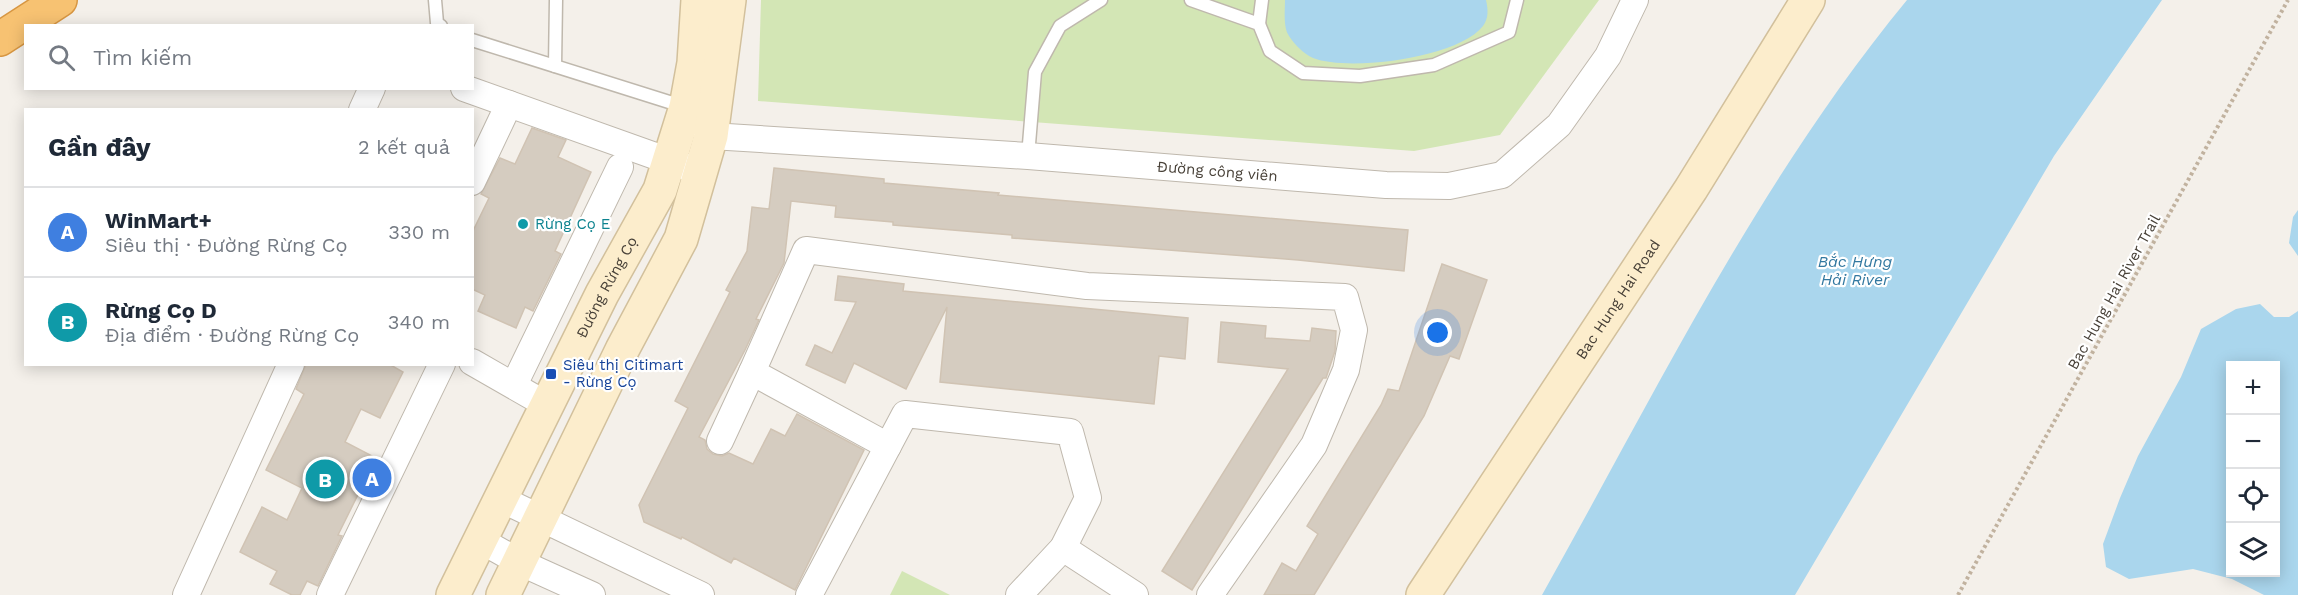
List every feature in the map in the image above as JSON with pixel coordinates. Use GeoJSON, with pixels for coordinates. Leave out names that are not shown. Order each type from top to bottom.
{"type":"FeatureCollection","features":[{"type":"Feature","properties":{"kind":"highway"},"geometry":{"type":"LineString","coordinates":[[0,39],[60,0]]}},
{"type":"Feature","properties":{"kind":"street","name":"Đường Rừng Cọ"},"geometry":{"type":"LineString","coordinates":[[453,595],[602,294],[660,190],[686,107],[694,63],[699,0]]}},
{"type":"Feature","properties":{"kind":"street"},"geometry":{"type":"LineString","coordinates":[[503,595],[622,350],[681,239],[711,136],[729,0]]}},
{"type":"Feature","properties":{"kind":"street","name":"Đường công viên"},"geometry":{"type":"LineString","coordinates":[[711,136],[1028,156],[1386,185],[1449,186],[1502,175],[1559,125],[1608,56],[1635,0]]}},
{"type":"Feature","properties":{"kind":"street","name":"Bac Hung Hai Road"},"geometry":{"type":"LineString","coordinates":[[1423,595],[1691,189],[1808,0]]}},
{"type":"Feature","properties":{"kind":"street"},"geometry":{"type":"LineString","coordinates":[[362,108],[371,90]]}},
{"type":"Feature","properties":{"kind":"street"},"geometry":{"type":"LineString","coordinates":[[470,90],[700,172]]}},
{"type":"Feature","properties":{"kind":"street"},"geometry":{"type":"LineString","coordinates":[[474,178],[508,104]]}},
{"type":"Feature","properties":{"kind":"street"},"geometry":{"type":"LineString","coordinates":[[686,107],[711,136]]}},
{"type":"Feature","properties":{"kind":"street"},"geometry":{"type":"LineString","coordinates":[[514,385],[620,167]]}},
{"type":"Feature","properties":{"kind":"street"},"geometry":{"type":"LineString","coordinates":[[720,441],[806,250],[1087,286],[1345,297],[1354,330],[1346,370],[1314,445],[1210,595]]}},
{"type":"Feature","properties":{"kind":"street"},"geometry":{"type":"LineString","coordinates":[[474,363],[547,405]]}},
{"type":"Feature","properties":{"kind":"street"},"geometry":{"type":"LineString","coordinates":[[186,595],[290,366]]}},
{"type":"Feature","properties":{"kind":"street"},"geometry":{"type":"LineString","coordinates":[[330,595],[441,366]]}},
{"type":"Feature","properties":{"kind":"street"},"geometry":{"type":"LineString","coordinates":[[752,372],[888,446]]}},
{"type":"Feature","properties":{"kind":"street"},"geometry":{"type":"LineString","coordinates":[[809,595],[905,414],[1070,432],[1088,498],[1063,548],[1019,595]]}},
{"type":"Feature","properties":{"kind":"street"},"geometry":{"type":"LineString","coordinates":[[501,499],[701,595]]}},
{"type":"Feature","properties":{"kind":"street"},"geometry":{"type":"LineString","coordinates":[[480,540],[519,562],[592,595]]}},
{"type":"Feature","properties":{"kind":"street"},"geometry":{"type":"LineString","coordinates":[[1063,548],[1135,595]]}},
{"type":"Feature","properties":{"kind":"lane"},"geometry":{"type":"LineString","coordinates":[[435,0],[438,24]]}},
{"type":"Feature","properties":{"kind":"lane"},"geometry":{"type":"LineString","coordinates":[[555,66],[556,0]]}},
{"type":"Feature","properties":{"kind":"lane"},"geometry":{"type":"LineString","coordinates":[[1028,156],[1035,72],[1060,26],[1101,0]]}},
{"type":"Feature","properties":{"kind":"lane"},"geometry":{"type":"LineString","coordinates":[[1191,0],[1259,24]]}},
{"type":"Feature","properties":{"kind":"lane"},"geometry":{"type":"LineString","coordinates":[[1262,0],[1259,24],[1270,51],[1303,73],[1360,76],[1434,65],[1509,32],[1517,0]]}},
{"type":"Feature","properties":{"kind":"lane"},"geometry":{"type":"LineString","coordinates":[[474,41],[686,107]]}},
{"type":"Feature","properties":{"kind":"path","name":"Bac Hung Hai River Trail"},"geometry":{"type":"LineString","coordinates":[[1958,595],[2288,0]]}},
{"type":"Feature","properties":{"kind":"green space"},"geometry":{"type":"Polygon","coordinates":[[[761,0],[1599,0],[1500,135],[1414,151],[758,101],[761,0]]]}},
{"type":"Feature","properties":{"kind":"green space"},"geometry":{"type":"Polygon","coordinates":[[[902,571],[950,595],[890,595],[902,571]]]}},
{"type":"Feature","properties":{"kind":"water"},"geometry":{"type":"Polygon","coordinates":[[[1285,0],[1486,0],[1488,13],[1483,26],[1470,37],[1428,54],[1376,62],[1330,62],[1306,54],[1289,36],[1285,19],[1285,0]]]}},
{"type":"Feature","properties":{"kind":"water","name":"Bắc Hưng Hải River"},"geometry":{"type":"Polygon","coordinates":[[[1907,0],[2162,0],[2054,156],[1795,595],[1542,595],[1668,365],[1756,214],[1853,69],[1907,0]]]}},
{"type":"Feature","properties":{"kind":"water"},"geometry":{"type":"Polygon","coordinates":[[[2298,210],[2298,256],[2289,243],[2293,217],[2298,210]]]}},
{"type":"Feature","properties":{"kind":"water"},"geometry":{"type":"Polygon","coordinates":[[[2260,304],[2274,317],[2289,317],[2298,311],[2298,595],[2264,595],[2232,579],[2193,569],[2129,579],[2106,567],[2103,544],[2120,498],[2138,456],[2181,377],[2201,329],[2236,309],[2260,304]]]}},
{"type":"Feature","properties":{"kind":"building","name":"Rừng Cọ E"},"geometry":{"type":"Polygon","coordinates":[[[532,128],[566,140],[558,157],[591,172],[555,251],[561,254],[533,311],[525,307],[516,328],[478,311],[485,295],[474,290],[474,229],[489,198],[481,194],[500,158],[515,164],[532,128]]]}},
{"type":"Feature","properties":{"kind":"building"},"geometry":{"type":"Polygon","coordinates":[[[774,168],[884,179],[884,183],[999,193],[998,195],[1408,230],[1404,271],[1298,260],[1012,238],[1012,235],[893,225],[893,222],[835,217],[836,206],[791,201],[784,263],[756,319],[759,320],[745,350],[699,437],[705,440],[707,449],[713,454],[722,456],[729,453],[753,464],[771,429],[785,436],[797,414],[864,450],[795,590],[734,558],[731,563],[682,537],[681,539],[644,522],[639,505],[688,408],[675,401],[730,292],[726,290],[747,251],[752,207],[769,209],[774,168]]]}},
{"type":"Feature","properties":{"kind":"building"},"geometry":{"type":"Polygon","coordinates":[[[1442,264],[1487,280],[1459,359],[1450,356],[1424,416],[1314,595],[1264,595],[1282,563],[1296,571],[1318,534],[1307,526],[1381,405],[1388,389],[1399,391],[1442,264]]]}},
{"type":"Feature","properties":{"kind":"building"},"geometry":{"type":"Polygon","coordinates":[[[838,276],[904,284],[903,291],[1188,318],[1185,359],[1159,356],[1154,404],[940,382],[947,307],[906,389],[854,363],[845,383],[806,365],[815,345],[832,353],[856,302],[835,300],[838,276]]]}},
{"type":"Feature","properties":{"kind":"building"},"geometry":{"type":"Polygon","coordinates":[[[1221,322],[1266,326],[1265,338],[1310,341],[1312,328],[1336,331],[1335,351],[1326,378],[1323,378],[1192,590],[1162,571],[1288,369],[1218,362],[1221,322]]]}},
{"type":"Feature","properties":{"kind":"building"},"geometry":{"type":"Polygon","coordinates":[[[305,366],[392,366],[403,372],[380,418],[361,409],[345,442],[376,458],[338,535],[342,536],[318,586],[307,581],[300,595],[292,595],[270,584],[277,571],[240,552],[262,507],[287,520],[302,488],[266,470],[304,394],[296,389],[305,366]]]}},
{"type":"Feature","properties":{"kind":"place","name":"Rừng Cọ E"},"geometry":{"type":"Point","coordinates":[523,224]}},
{"type":"Feature","properties":{"kind":"place","name":"Siêu thị Citimart - Rừng Cọ"},"geometry":{"type":"Point","coordinates":[551,374]}},
{"type":"Feature","properties":{"kind":"place","name":"WinMart+"},"geometry":{"type":"Point","coordinates":[372,478]}},
{"type":"Feature","properties":{"kind":"place","name":"Rừng Cọ D"},"geometry":{"type":"Point","coordinates":[325,479]}}]}
